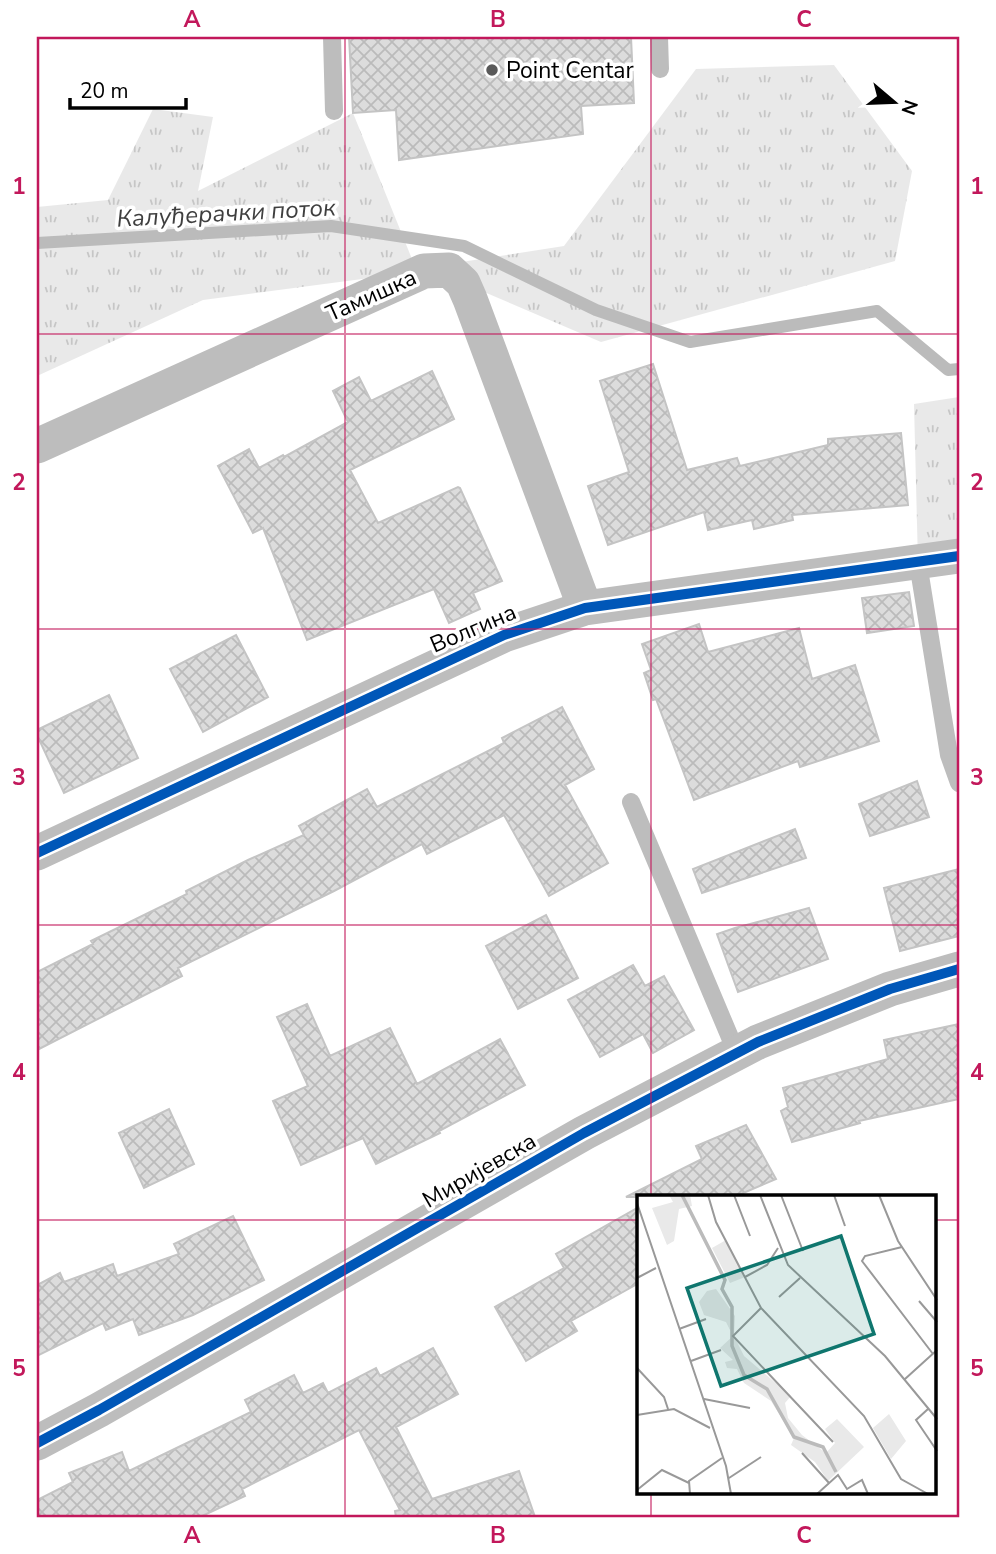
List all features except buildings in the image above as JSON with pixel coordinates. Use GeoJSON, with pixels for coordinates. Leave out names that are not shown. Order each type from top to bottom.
{"type":"FeatureCollection","features":[{"type":"Feature","properties":{"kind":"street","name":"Тамишка"},"geometry":{"type":"LineString","coordinates":[[37,446],[424,271],[450,270],[463,283],[470,299],[585,608]]}},
{"type":"Feature","properties":{"kind":"street","name":"Волгина"},"geometry":{"type":"LineString","coordinates":[[37,853],[504,635],[585,608],[959,556]]}},
{"type":"Feature","properties":{"kind":"street","name":"Миријевска"},"geometry":{"type":"LineString","coordinates":[[37,1443],[584,1133],[758,1042],[890,989],[959,969]]}},
{"type":"Feature","properties":{"kind":"lane"},"geometry":{"type":"LineString","coordinates":[[331,37],[334,111]]}},
{"type":"Feature","properties":{"kind":"lane"},"geometry":{"type":"LineString","coordinates":[[659,37],[660,69]]}},
{"type":"Feature","properties":{"kind":"lane"},"geometry":{"type":"LineString","coordinates":[[918,563],[949,755],[959,783]]}},
{"type":"Feature","properties":{"kind":"lane"},"geometry":{"type":"LineString","coordinates":[[631,802],[737,1054]]}},
{"type":"Feature","properties":{"kind":"green space"},"geometry":{"type":"Polygon","coordinates":[[[834,65],[912,171],[895,261],[601,342],[463,283],[423,271],[203,300],[37,376],[37,207],[108,200],[153,109],[213,117],[198,191],[353,113],[416,269],[564,246],[696,69],[834,65]]]}},
{"type":"Feature","properties":{"kind":"green space"},"geometry":{"type":"Polygon","coordinates":[[[959,397],[959,556],[918,563],[914,404],[959,397]]]}},
{"type":"Feature","properties":{"kind":"waterway","name":"Калуђерачки поток"},"geometry":{"type":"LineString","coordinates":[[37,243],[331,226],[464,246],[596,310],[690,342],[877,311],[948,370],[959,369]]}},
{"type":"Feature","properties":{"kind":"cycle path"},"geometry":{"type":"LineString","coordinates":[[37,853],[504,635],[585,608],[959,556]]}},
{"type":"Feature","properties":{"kind":"cycle path"},"geometry":{"type":"LineString","coordinates":[[37,1443],[584,1133],[758,1042],[890,989],[959,969]]}},
{"type":"Feature","properties":{"kind":"place","name":"Point Centar"},"geometry":{"type":"Point","coordinates":[492,70]}}]}
